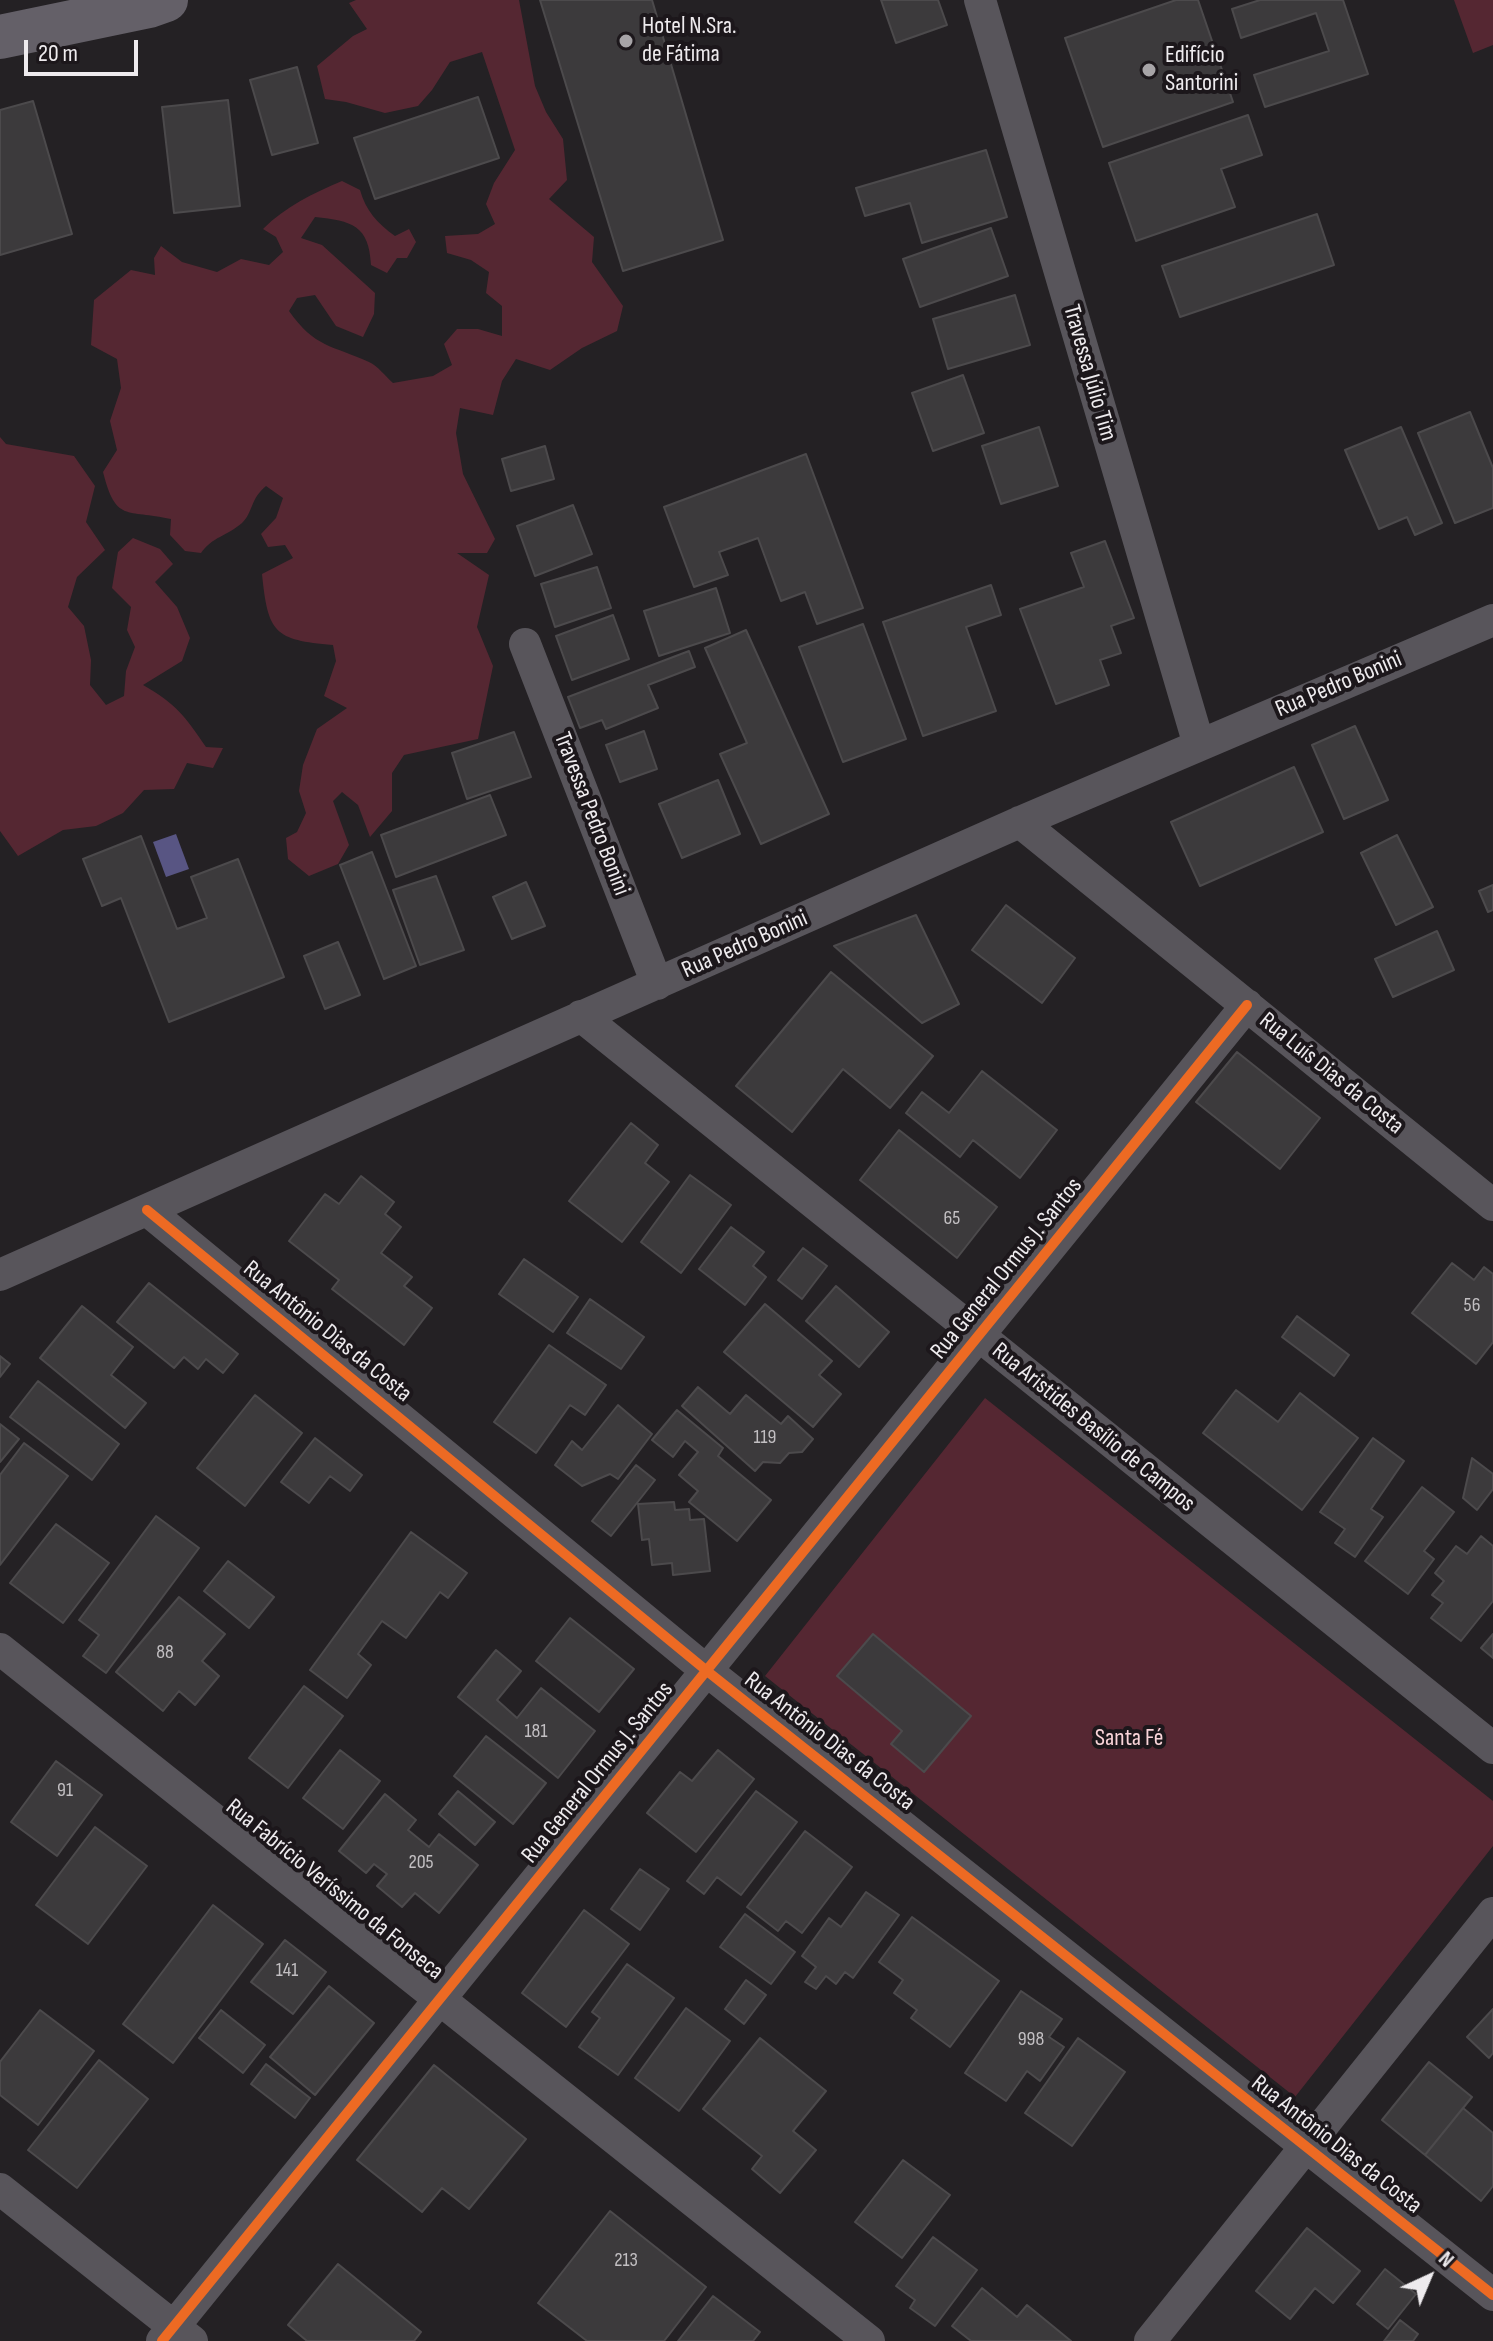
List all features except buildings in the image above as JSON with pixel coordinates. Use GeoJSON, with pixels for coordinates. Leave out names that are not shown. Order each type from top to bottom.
{"type":"FeatureCollection","features":[{"type":"Feature","properties":{"kind":"main road"},"geometry":{"type":"LineString","coordinates":[[0,37],[166,0]]}},
{"type":"Feature","properties":{"kind":"street","name":"Travessa Júlio Tim"},"geometry":{"type":"LineString","coordinates":[[980,0],[1199,745]]}},
{"type":"Feature","properties":{"kind":"street","name":"Rua Pedro Bonini"},"geometry":{"type":"LineString","coordinates":[[0,1275],[1020,822],[1493,620]]}},
{"type":"Feature","properties":{"kind":"street","name":"Travessa Pedro Bonini"},"geometry":{"type":"LineString","coordinates":[[525,644],[657,984]]}},
{"type":"Feature","properties":{"kind":"street","name":"Rua Luís Dias da Costa"},"geometry":{"type":"LineString","coordinates":[[1020,822],[1493,1205]]}},
{"type":"Feature","properties":{"kind":"street","name":"Rua General Ormus J. Santos"},"geometry":{"type":"LineString","coordinates":[[176,2336],[440,1999],[1247,1005]]}},
{"type":"Feature","properties":{"kind":"street","name":"Rua Aristides Basílio de Campos"},"geometry":{"type":"LineString","coordinates":[[581,1016],[1493,1748]]}},
{"type":"Feature","properties":{"kind":"street","name":"Rua Antônio Dias da Costa"},"geometry":{"type":"LineString","coordinates":[[147,1210],[707,1671],[1493,2295]]}},
{"type":"Feature","properties":{"kind":"street","name":"Rua Fabrício Veríssimo da Fonseca"},"geometry":{"type":"LineString","coordinates":[[0,1649],[869,2341]]}},
{"type":"Feature","properties":{"kind":"street"},"geometry":{"type":"LineString","coordinates":[[1150,2341],[1493,1913]]}},
{"type":"Feature","properties":{"kind":"street"},"geometry":{"type":"LineString","coordinates":[[0,2189],[176,2336]]}},
{"type":"Feature","properties":{"kind":"green space"},"geometry":{"type":"Polygon","coordinates":[[[356,0],[519,0],[535,86],[546,112],[563,139],[567,180],[549,199],[594,237],[592,262],[623,306],[617,331],[582,348],[550,370],[516,359],[502,381],[493,415],[460,408],[456,433],[463,474],[495,539],[487,553],[457,553],[489,575],[477,627],[493,666],[478,739],[404,755],[392,773],[392,811],[370,837],[358,805],[342,792],[333,801],[349,845],[338,864],[309,876],[288,859],[286,838],[297,832],[306,813],[299,791],[303,765],[317,729],[347,708],[324,696],[336,661],[333,645],[286,636],[278,630],[267,609],[262,574],[293,558],[285,545],[268,547],[261,534],[276,518],[283,498],[266,486],[242,523],[210,543],[201,553],[185,551],[170,535],[171,519],[133,513],[118,507],[103,472],[117,450],[110,421],[121,388],[117,359],[91,345],[94,300],[131,270],[155,275],[154,258],[161,246],[182,262],[217,272],[241,259],[269,265],[283,252],[276,237],[263,229],[300,201],[342,181],[360,190],[369,210],[395,236],[409,229],[416,242],[407,258],[397,258],[387,273],[371,265],[367,241],[356,228],[348,223],[315,217],[301,238],[322,245],[375,293],[374,314],[363,337],[336,326],[315,295],[297,298],[289,311],[307,332],[325,344],[372,364],[393,383],[433,376],[452,365],[444,344],[457,329],[478,329],[502,336],[502,306],[486,293],[489,272],[471,260],[447,253],[445,236],[478,234],[495,224],[486,204],[494,183],[515,150],[482,52],[450,62],[418,106],[385,113],[325,99],[317,66],[353,36],[367,29],[349,3],[356,0]]]}},
{"type":"Feature","properties":{"kind":"green space"},"geometry":{"type":"Polygon","coordinates":[[[1454,0],[1493,0],[1493,45],[1473,53],[1454,0]]]}},
{"type":"Feature","properties":{"kind":"green space"},"geometry":{"type":"Polygon","coordinates":[[[0,437],[6,444],[74,456],[95,486],[86,522],[105,550],[77,577],[68,607],[84,626],[91,660],[90,685],[106,705],[124,696],[126,671],[135,647],[127,630],[131,607],[112,588],[118,552],[133,538],[160,549],[173,564],[155,582],[177,607],[190,638],[182,661],[143,685],[179,712],[206,747],[223,748],[213,768],[187,763],[174,789],[144,790],[123,813],[96,826],[63,830],[18,856],[0,831],[0,437]]]}},
{"type":"Feature","properties":{"kind":"green space","name":"Santa Fé"},"geometry":{"type":"Polygon","coordinates":[[[985,1398],[1493,1801],[1493,1846],[1295,2097],[765,1676],[985,1398]]]}},
{"type":"Feature","properties":{"kind":"shaded area"},"geometry":{"type":"Polygon","coordinates":[[[176,834],[189,869],[166,877],[153,842],[176,834]]]}},
{"type":"Feature","properties":{"kind":"cycle path"},"geometry":{"type":"LineString","coordinates":[[162,2341],[1247,1005]]}},
{"type":"Feature","properties":{"kind":"cycle path"},"geometry":{"type":"LineString","coordinates":[[147,1210],[707,1671],[1493,2295]]}},
{"type":"Feature","properties":{"kind":"place","name":"Hotel N.Sra. de Fátima"},"geometry":{"type":"Point","coordinates":[626,41]}},
{"type":"Feature","properties":{"kind":"place","name":"Edifício Santorini"},"geometry":{"type":"Point","coordinates":[1149,70]}}]}
